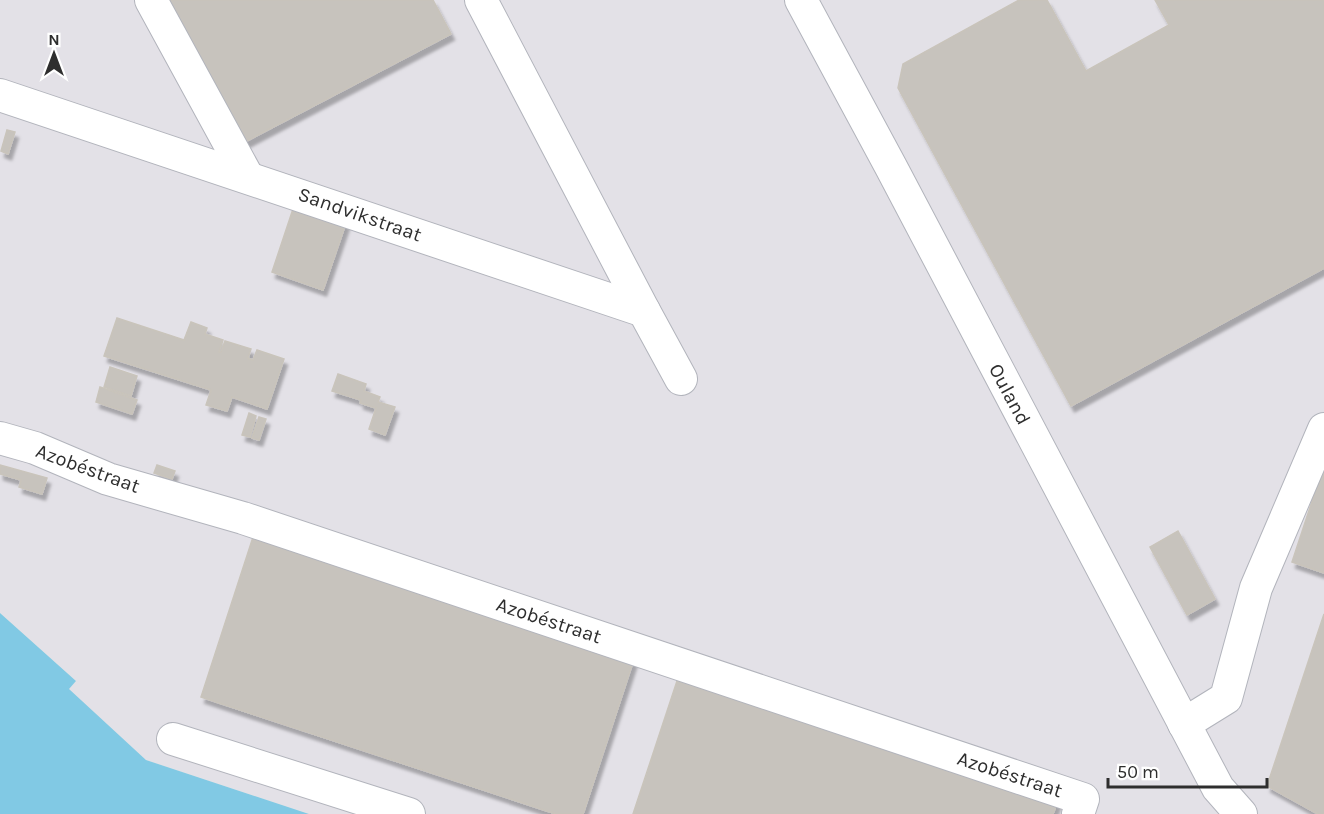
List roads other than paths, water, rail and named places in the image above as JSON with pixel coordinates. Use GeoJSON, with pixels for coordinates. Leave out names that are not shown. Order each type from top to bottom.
{"type":"FeatureCollection","features":[{"type":"Feature","properties":{"kind":"street"},"geometry":{"type":"LineString","coordinates":[[151,0],[247,176]]}},
{"type":"Feature","properties":{"kind":"street"},"geometry":{"type":"LineString","coordinates":[[481,0],[681,379]]}},
{"type":"Feature","properties":{"kind":"street","name":"Ouland"},"geometry":{"type":"LineString","coordinates":[[801,0],[1218,788],[1241,814]]}},
{"type":"Feature","properties":{"kind":"street","name":"Sandvikstraat"},"geometry":{"type":"LineString","coordinates":[[0,95],[644,311]]}},
{"type":"Feature","properties":{"kind":"street"},"geometry":{"type":"LineString","coordinates":[[1184,724],[1226,698],[1256,588],[1324,429]]}},
{"type":"Feature","properties":{"kind":"street","name":"Azobéstraat"},"geometry":{"type":"LineString","coordinates":[[0,438],[35,448],[108,478],[243,518],[1083,799],[1078,814]]}},
{"type":"Feature","properties":{"kind":"street"},"geometry":{"type":"LineString","coordinates":[[173,739],[409,814]]}},
{"type":"Feature","properties":{"kind":"water"},"geometry":{"type":"Polygon","coordinates":[[[0,613],[76,681],[69,689],[146,760],[309,814],[0,814],[0,613]]]}}]}
